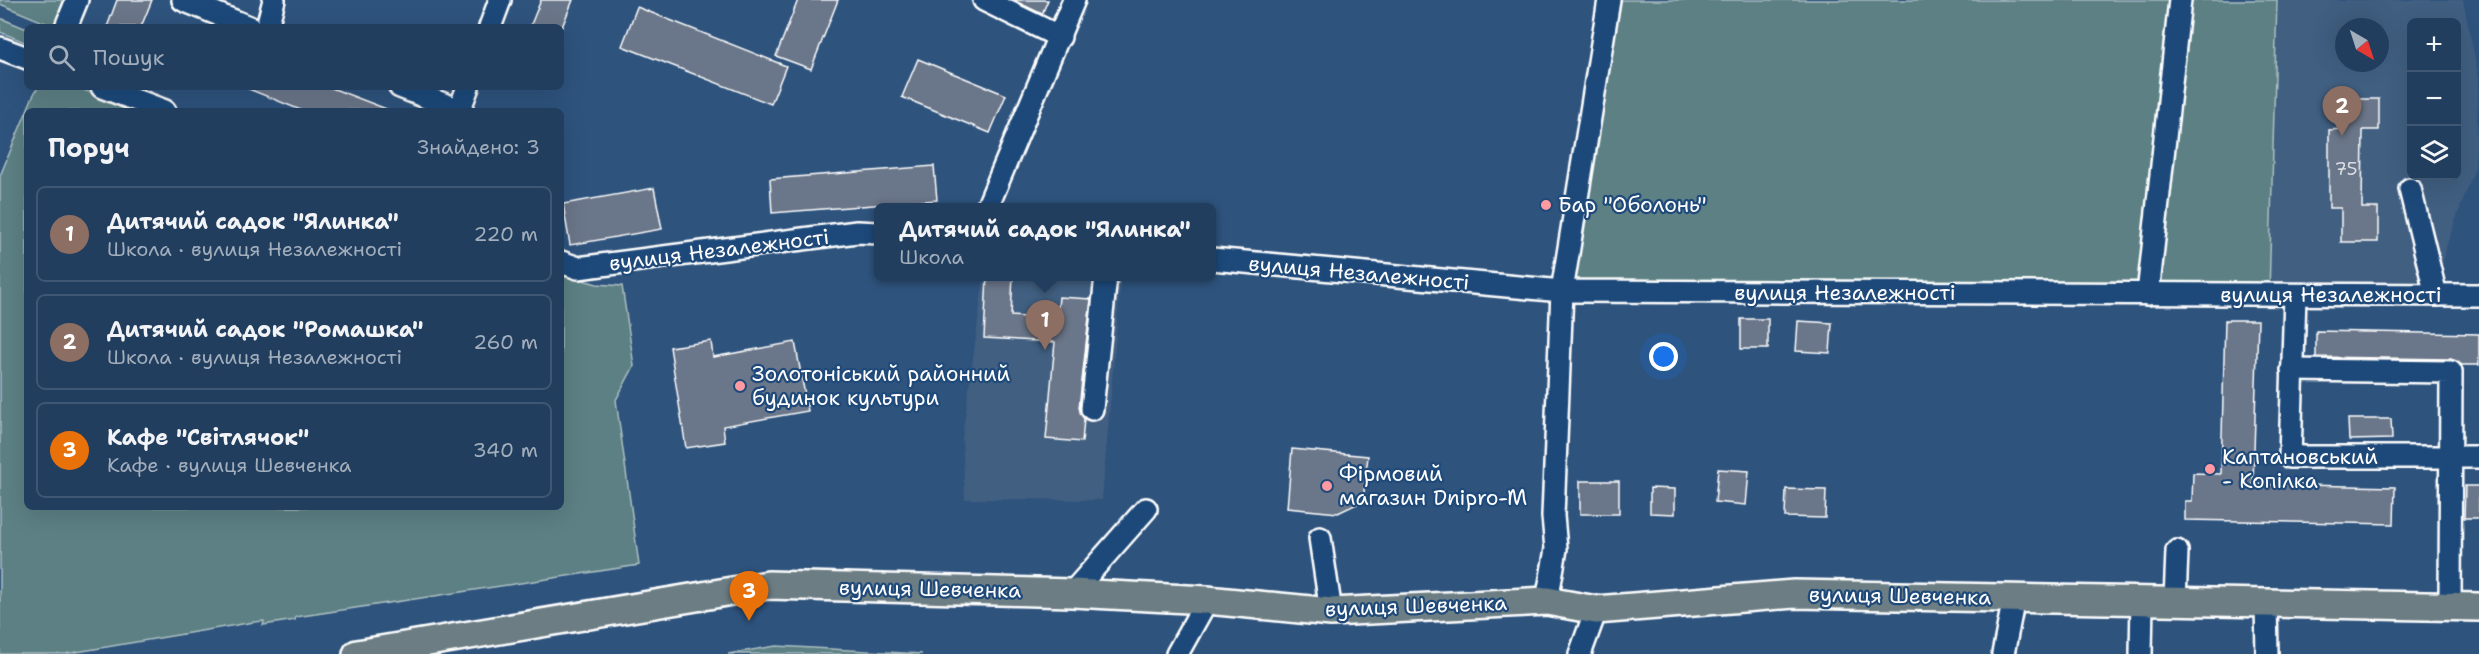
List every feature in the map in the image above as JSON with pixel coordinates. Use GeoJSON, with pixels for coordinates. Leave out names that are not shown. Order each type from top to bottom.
{"type":"FeatureCollection","features":[{"type":"Feature","properties":{"kind":"main road","name":"вулиця Шевченка"},"geometry":{"type":"LineString","coordinates":[[357,654],[452,646],[768,585],[1072,593],[1207,600],[1331,612],[1547,601],[1596,610],[1794,594],[2479,607]]}},
{"type":"Feature","properties":{"kind":"street"},"geometry":{"type":"LineString","coordinates":[[67,24],[76,0]]}},
{"type":"Feature","properties":{"kind":"street"},"geometry":{"type":"LineString","coordinates":[[183,0],[242,24]]}},
{"type":"Feature","properties":{"kind":"street"},"geometry":{"type":"LineString","coordinates":[[268,24],[274,0]]}},
{"type":"Feature","properties":{"kind":"street"},"geometry":{"type":"LineString","coordinates":[[491,24],[500,0]]}},
{"type":"Feature","properties":{"kind":"street"},"geometry":{"type":"LineString","coordinates":[[984,0],[1060,37]]}},
{"type":"Feature","properties":{"kind":"street"},"geometry":{"type":"LineString","coordinates":[[989,203],[1074,0]]}},
{"type":"Feature","properties":{"kind":"street"},"geometry":{"type":"LineString","coordinates":[[1547,601],[1556,549],[1553,516],[1562,291],[1609,0]]}},
{"type":"Feature","properties":{"kind":"street"},"geometry":{"type":"LineString","coordinates":[[2148,294],[2180,0]]}},
{"type":"Feature","properties":{"kind":"street"},"geometry":{"type":"LineString","coordinates":[[2,53],[24,57]]}},
{"type":"Feature","properties":{"kind":"street"},"geometry":{"type":"LineString","coordinates":[[110,90],[157,108]]}},
{"type":"Feature","properties":{"kind":"street"},"geometry":{"type":"LineString","coordinates":[[407,90],[452,108]]}},
{"type":"Feature","properties":{"kind":"street"},"geometry":{"type":"LineString","coordinates":[[460,108],[467,90]]}},
{"type":"Feature","properties":{"kind":"street"},"geometry":{"type":"LineString","coordinates":[[2410,189],[2436,295]]}},
{"type":"Feature","properties":{"kind":"street","name":"вулиця Незалежності"},"geometry":{"type":"LineString","coordinates":[[564,263],[578,268],[857,232],[874,233]]}},
{"type":"Feature","properties":{"kind":"street","name":"вулиця Незалежності"},"geometry":{"type":"LineString","coordinates":[[1216,259],[1562,291],[2479,295]]}},
{"type":"Feature","properties":{"kind":"street"},"geometry":{"type":"LineString","coordinates":[[1092,409],[1105,281]]}},
{"type":"Feature","properties":{"kind":"street"},"geometry":{"type":"LineString","coordinates":[[2295,295],[2290,457],[2479,457]]}},
{"type":"Feature","properties":{"kind":"street"},"geometry":{"type":"LineString","coordinates":[[2292,370],[2451,372],[2450,606]]}},
{"type":"Feature","properties":{"kind":"street"},"geometry":{"type":"LineString","coordinates":[[1072,593],[1146,509]]}},
{"type":"Feature","properties":{"kind":"street"},"geometry":{"type":"LineString","coordinates":[[1320,538],[1331,612]]}},
{"type":"Feature","properties":{"kind":"street"},"geometry":{"type":"LineString","coordinates":[[2175,601],[2177,551]]}},
{"type":"Feature","properties":{"kind":"street"},"geometry":{"type":"LineString","coordinates":[[2003,654],[2014,598]]}},
{"type":"Feature","properties":{"kind":"street"},"geometry":{"type":"LineString","coordinates":[[1177,654],[1207,600]]}},
{"type":"Feature","properties":{"kind":"street"},"geometry":{"type":"LineString","coordinates":[[2141,654],[2142,600]]}},
{"type":"Feature","properties":{"kind":"street"},"geometry":{"type":"LineString","coordinates":[[2266,603],[2266,654]]}},
{"type":"Feature","properties":{"kind":"street"},"geometry":{"type":"LineString","coordinates":[[1580,654],[1596,610]]}},
{"type":"Feature","properties":{"kind":"shaded area"},"geometry":{"type":"Polygon","coordinates":[[[2277,0],[2463,0],[2479,78],[2475,168],[2447,244],[2436,295],[2269,294],[2277,0]]]}},
{"type":"Feature","properties":{"kind":"shaded area"},"geometry":{"type":"Polygon","coordinates":[[[983,281],[1121,281],[1102,500],[965,499],[962,438],[983,281]]]}},
{"type":"Feature","properties":{"kind":"green space"},"geometry":{"type":"Polygon","coordinates":[[[0,0],[65,0],[56,24],[48,24],[0,4],[0,0]]]}},
{"type":"Feature","properties":{"kind":"green space"},"geometry":{"type":"Polygon","coordinates":[[[1609,0],[2277,0],[2269,294],[1562,291],[1609,0]]]}},
{"type":"Feature","properties":{"kind":"green space"},"geometry":{"type":"Polygon","coordinates":[[[0,18],[24,28],[24,42],[0,32],[0,18]]]}},
{"type":"Feature","properties":{"kind":"green space"},"geometry":{"type":"Polygon","coordinates":[[[36,90],[84,90],[130,108],[28,108],[36,90]]]}},
{"type":"Feature","properties":{"kind":"green space"},"geometry":{"type":"Polygon","coordinates":[[[24,118],[24,510],[564,510],[564,275],[597,284],[622,286],[634,366],[616,400],[639,565],[296,617],[295,620],[263,625],[264,621],[254,622],[65,654],[0,654],[0,176],[24,118]]]}},
{"type":"Feature","properties":{"kind":"green space"},"geometry":{"type":"Polygon","coordinates":[[[776,646],[922,654],[728,654],[776,646]]]}},
{"type":"Feature","properties":{"kind":"building"},"geometry":{"type":"Polygon","coordinates":[[[117,0],[152,0],[142,24],[108,24],[117,0]]]}},
{"type":"Feature","properties":{"kind":"building"},"geometry":{"type":"Polygon","coordinates":[[[541,0],[573,0],[563,24],[531,24],[541,0]]]}},
{"type":"Feature","properties":{"kind":"building"},"geometry":{"type":"Polygon","coordinates":[[[798,0],[838,0],[811,69],[776,56],[798,0]]]}},
{"type":"Feature","properties":{"kind":"building"},"geometry":{"type":"Polygon","coordinates":[[[1013,0],[1048,0],[1042,14],[1013,0]]]}},
{"type":"Feature","properties":{"kind":"building"},"geometry":{"type":"Polygon","coordinates":[[[637,7],[786,66],[771,104],[622,46],[637,7]]]}},
{"type":"Feature","properties":{"kind":"building"},"geometry":{"type":"Polygon","coordinates":[[[918,59],[1006,95],[990,133],[902,97],[918,59]]]}},
{"type":"Feature","properties":{"kind":"building"},"geometry":{"type":"Polygon","coordinates":[[[251,90],[337,90],[384,108],[296,108],[251,90]]]}},
{"type":"Feature","properties":{"kind":"building"},"geometry":{"type":"Polygon","coordinates":[[[2342,99],[2379,99],[2379,130],[2363,130],[2362,208],[2378,208],[2378,242],[2341,242],[2341,208],[2329,208],[2329,130],[2342,129],[2342,99]]]}},
{"type":"Feature","properties":{"kind":"building"},"geometry":{"type":"Polygon","coordinates":[[[934,166],[937,200],[874,203],[874,205],[772,213],[770,179],[934,166]]]}},
{"type":"Feature","properties":{"kind":"building"},"geometry":{"type":"Polygon","coordinates":[[[654,188],[662,229],[570,245],[564,204],[654,188]]]}},
{"type":"Feature","properties":{"kind":"building"},"geometry":{"type":"Polygon","coordinates":[[[987,281],[1013,281],[1011,316],[1057,319],[1059,297],[1091,299],[1079,408],[1084,419],[1082,442],[1046,439],[1055,342],[984,338],[987,281]]]}},
{"type":"Feature","properties":{"kind":"building"},"geometry":{"type":"Polygon","coordinates":[[[1741,319],[1768,319],[1768,349],[1741,349],[1741,319]]]}},
{"type":"Feature","properties":{"kind":"building"},"geometry":{"type":"Polygon","coordinates":[[[2225,320],[2258,320],[2253,484],[2395,487],[2394,524],[2185,520],[2185,501],[2192,501],[2193,473],[2221,474],[2225,320]]]}},
{"type":"Feature","properties":{"kind":"building"},"geometry":{"type":"Polygon","coordinates":[[[1798,321],[1832,323],[1830,353],[1796,351],[1798,321]]]}},
{"type":"Feature","properties":{"kind":"building"},"geometry":{"type":"Polygon","coordinates":[[[2316,331],[2479,334],[2479,365],[2462,365],[2451,359],[2316,357],[2316,331]]]}},
{"type":"Feature","properties":{"kind":"building","name":"Золотоніський районний будинок культури"},"geometry":{"type":"Polygon","coordinates":[[[711,341],[713,357],[795,342],[808,411],[723,426],[725,442],[686,448],[670,347],[711,341]]]}},
{"type":"Feature","properties":{"kind":"building"},"geometry":{"type":"Polygon","coordinates":[[[2348,419],[2391,419],[2392,439],[2349,440],[2348,419]]]}},
{"type":"Feature","properties":{"kind":"building"},"geometry":{"type":"Polygon","coordinates":[[[1292,449],[1368,456],[1363,501],[1338,513],[1287,508],[1292,449]]]}},
{"type":"Feature","properties":{"kind":"building"},"geometry":{"type":"Polygon","coordinates":[[[1718,469],[1749,471],[1746,505],[1715,502],[1718,469]]]}},
{"type":"Feature","properties":{"kind":"building"},"geometry":{"type":"Polygon","coordinates":[[[1580,481],[1619,481],[1619,514],[1580,514],[1580,481]]]}},
{"type":"Feature","properties":{"kind":"building"},"geometry":{"type":"Polygon","coordinates":[[[2465,486],[2479,486],[2479,518],[2464,518],[2465,486]]]}},
{"type":"Feature","properties":{"kind":"building"},"geometry":{"type":"Polygon","coordinates":[[[1650,488],[1675,489],[1675,514],[1650,513],[1650,488]]]}},
{"type":"Feature","properties":{"kind":"building"},"geometry":{"type":"Polygon","coordinates":[[[1786,489],[1826,490],[1825,518],[1785,517],[1786,489]]]}},
{"type":"Feature","properties":{"kind":"place","name":"Дитячий садок \"Ромашка\""},"geometry":{"type":"Point","coordinates":[2342,136]}},
{"type":"Feature","properties":{"kind":"place","name":"Бар \"Оболонь\""},"geometry":{"type":"Point","coordinates":[1546,205]}},
{"type":"Feature","properties":{"kind":"place","name":"Дитячий садок \"Ялинка\""},"geometry":{"type":"Point","coordinates":[1045,350]}},
{"type":"Feature","properties":{"kind":"place","name":"Золотоніський районний будинок культури"},"geometry":{"type":"Point","coordinates":[740,386]}},
{"type":"Feature","properties":{"kind":"place","name":"Каптановський - Копілка"},"geometry":{"type":"Point","coordinates":[2210,469]}},
{"type":"Feature","properties":{"kind":"place","name":"Фірмовий магазин Dnipro-M"},"geometry":{"type":"Point","coordinates":[1327,486]}},
{"type":"Feature","properties":{"kind":"place","name":"Кафе \"Світлячок\""},"geometry":{"type":"Point","coordinates":[749,621]}}]}
